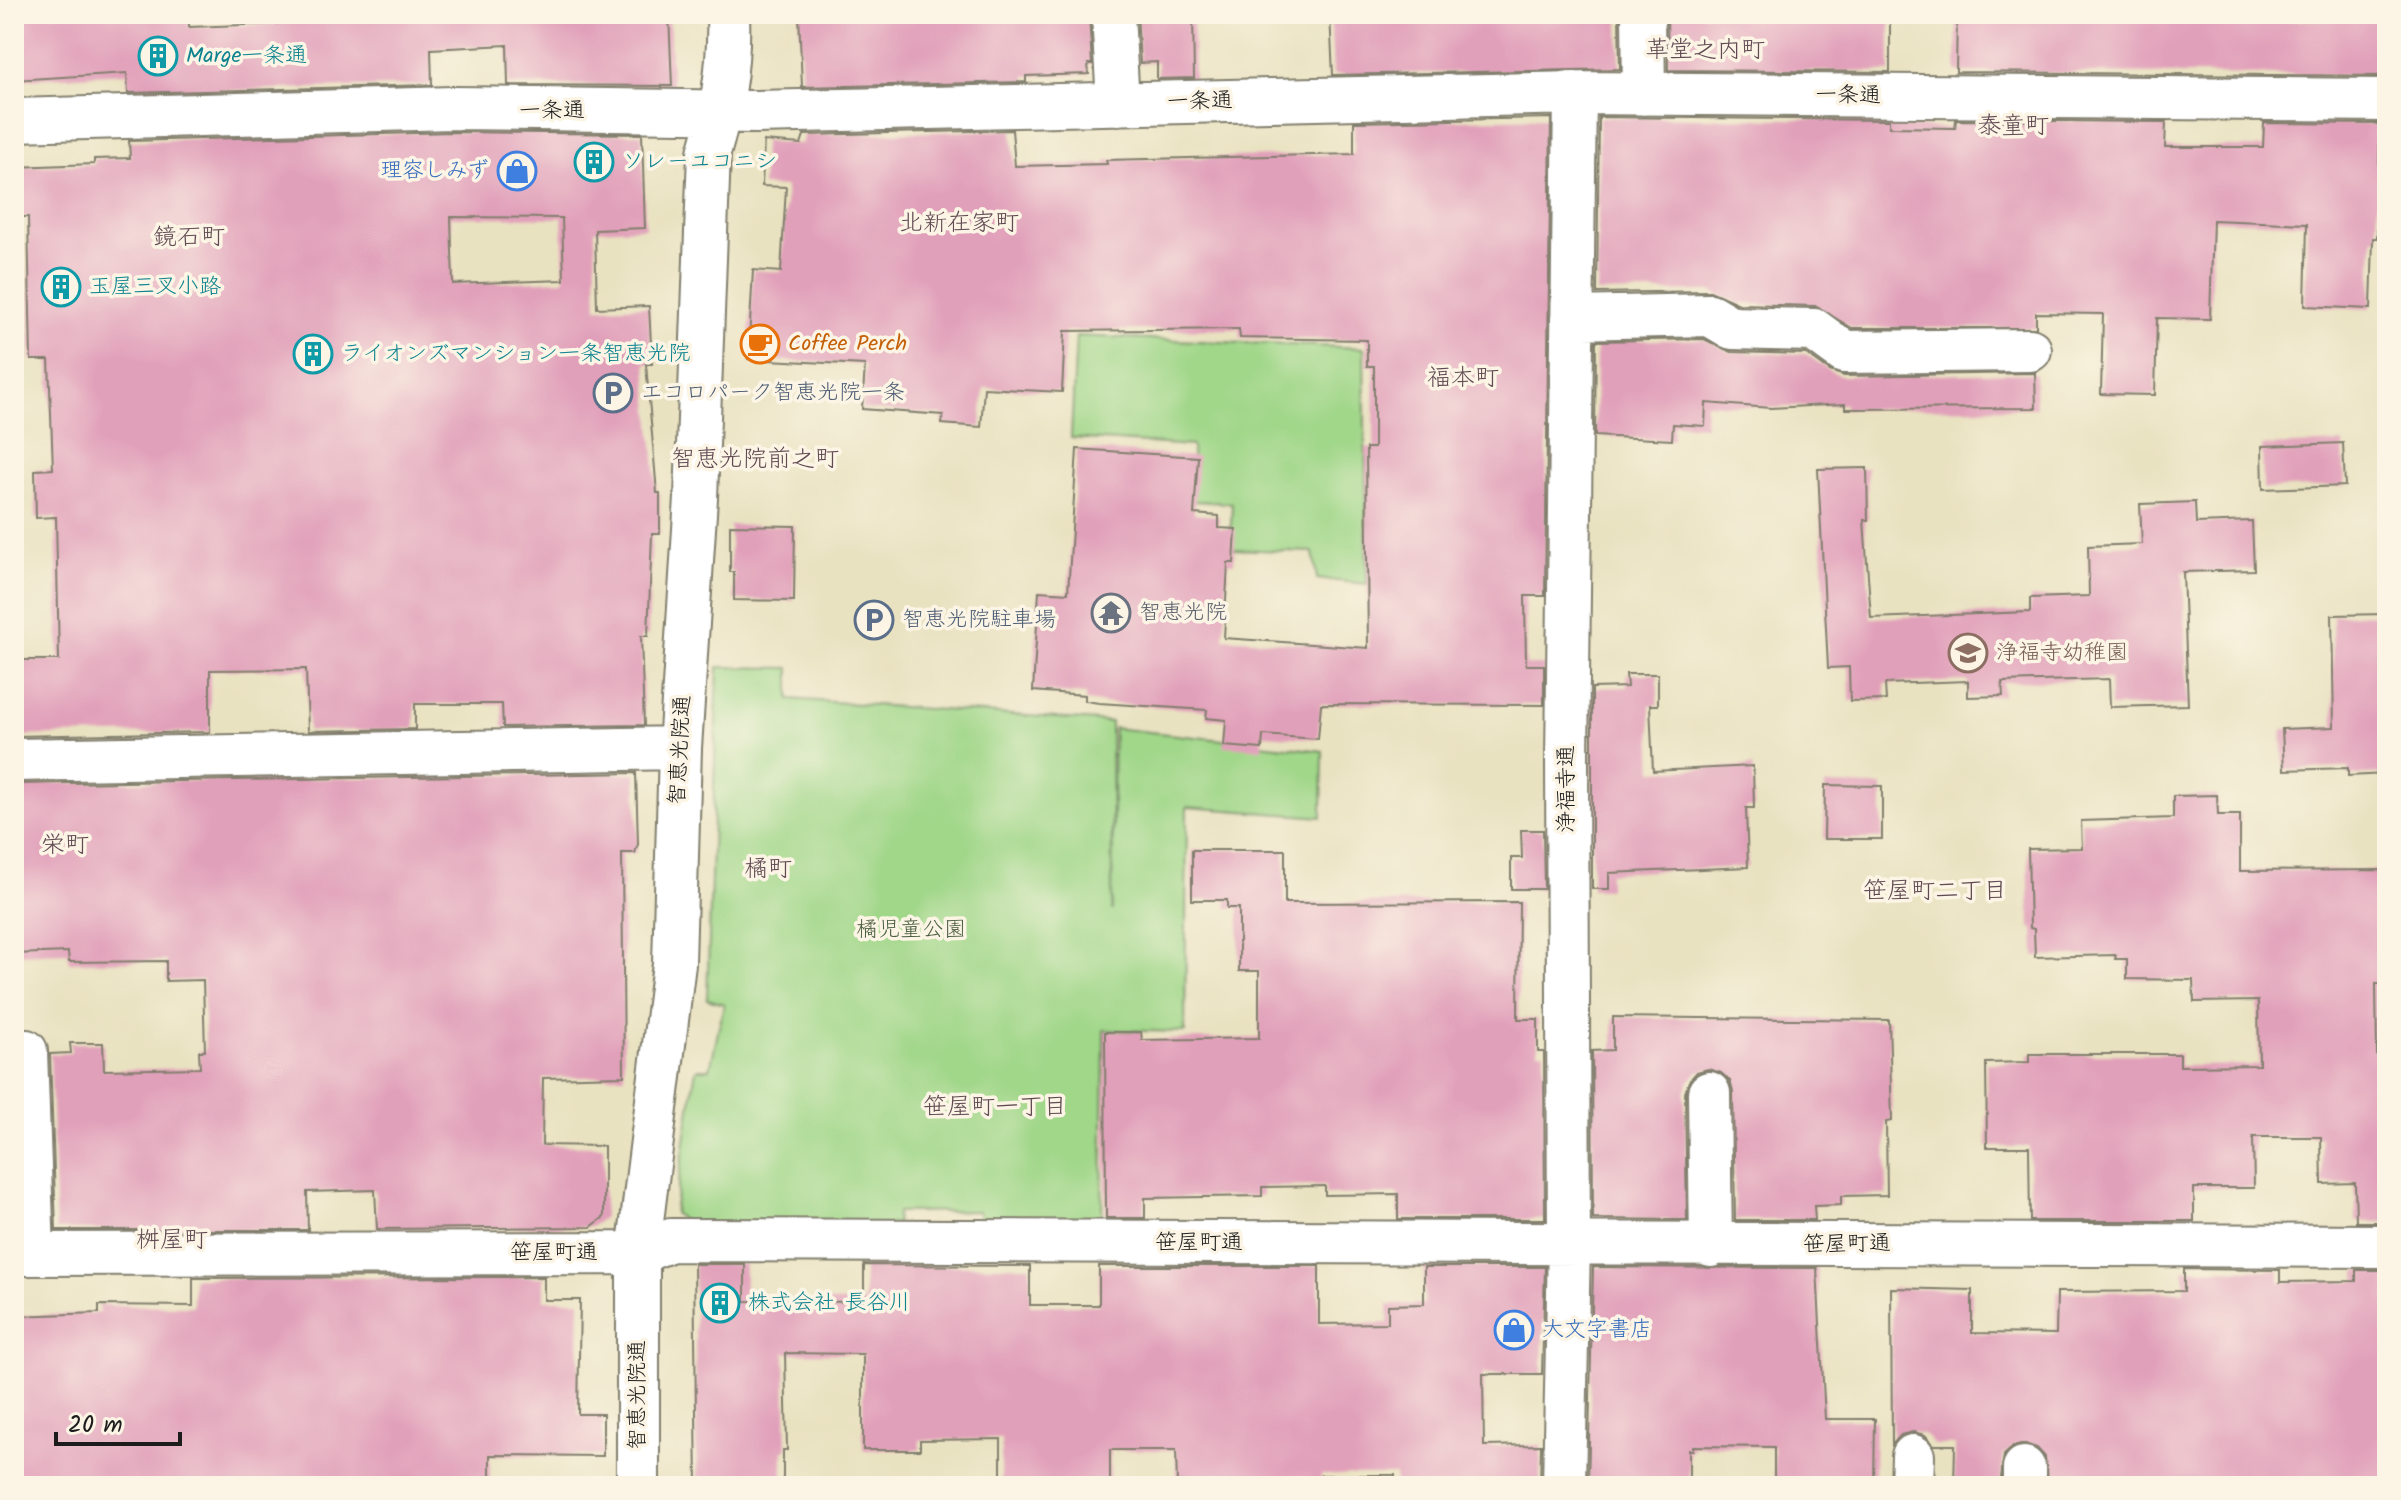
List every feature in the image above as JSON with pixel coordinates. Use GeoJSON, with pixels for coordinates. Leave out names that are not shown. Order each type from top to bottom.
{"type":"FeatureCollection","features":[{"type":"Feature","properties":{"kind":"street","name":"智恵光院通"},"geometry":{"type":"LineString","coordinates":[[638,1486],[638,1253],[674,964],[680,748],[696,498],[709,153],[721,113],[730,56],[728,14]]}},
{"type":"Feature","properties":{"kind":"street"},"geometry":{"type":"LineString","coordinates":[[1113,14],[1118,104]]}},
{"type":"Feature","properties":{"kind":"street"},"geometry":{"type":"LineString","coordinates":[[1643,14],[1644,94]]}},
{"type":"Feature","properties":{"kind":"street","name":"一条通"},"geometry":{"type":"LineString","coordinates":[[14,120],[453,108],[721,113],[1575,93],[2387,100]]}},
{"type":"Feature","properties":{"kind":"street","name":"浄福寺通"},"geometry":{"type":"LineString","coordinates":[[1564,1486],[1569,1245],[1567,760],[1575,93]]}},
{"type":"Feature","properties":{"kind":"street"},"geometry":{"type":"LineString","coordinates":[[1572,318],[1710,315],[1732,328],[1814,330],[1844,352],[2030,350]]}},
{"type":"Feature","properties":{"kind":"street"},"geometry":{"type":"LineString","coordinates":[[14,760],[680,748]]}},
{"type":"Feature","properties":{"kind":"street"},"geometry":{"type":"LineString","coordinates":[[23,1254],[26,1051]]}},
{"type":"Feature","properties":{"kind":"street"},"geometry":{"type":"LineString","coordinates":[[1709,1093],[1711,1246]]}},
{"type":"Feature","properties":{"kind":"street","name":"笹屋町通"},"geometry":{"type":"LineString","coordinates":[[23,1254],[638,1253],[671,1240],[2387,1246]]}},
{"type":"Feature","properties":{"kind":"green space"},"geometry":{"type":"Polygon","coordinates":[[[1076,336],[1364,348],[1367,584],[1317,579],[1313,552],[1230,549],[1232,503],[1193,501],[1192,446],[1071,438],[1076,336]]]}},
{"type":"Feature","properties":{"kind":"green space","name":"橘児童公園"},"geometry":{"type":"Polygon","coordinates":[[[718,667],[790,668],[790,699],[1111,722],[1112,911],[1114,728],[1323,751],[1322,817],[1187,807],[1185,1032],[1104,1030],[1102,1228],[980,1227],[979,1211],[897,1212],[896,1229],[686,1224],[674,1213],[696,1069],[710,1069],[724,1004],[707,999],[718,667]]]}},
{"type":"Feature","properties":{"kind":"building"},"geometry":{"type":"Polygon","coordinates":[[[14,14],[189,14],[189,27],[273,24],[336,17],[336,14],[669,14],[672,86],[508,85],[507,45],[431,49],[432,85],[128,93],[127,73],[14,80],[14,14]]]}},
{"type":"Feature","properties":{"kind":"building"},"geometry":{"type":"Polygon","coordinates":[[[799,14],[1089,14],[1092,64],[1088,64],[1089,74],[1026,76],[1026,82],[802,87],[799,14]]]}},
{"type":"Feature","properties":{"kind":"building"},"geometry":{"type":"Polygon","coordinates":[[[1137,14],[1193,14],[1194,78],[1157,79],[1157,62],[1140,63],[1137,14]]]}},
{"type":"Feature","properties":{"kind":"building"},"geometry":{"type":"Polygon","coordinates":[[[1330,14],[1619,14],[1620,69],[1333,75],[1330,14]]]}},
{"type":"Feature","properties":{"kind":"building"},"geometry":{"type":"Polygon","coordinates":[[[1667,14],[1890,14],[1890,72],[1668,70],[1667,14]]]}},
{"type":"Feature","properties":{"kind":"building"},"geometry":{"type":"Polygon","coordinates":[[[1957,14],[2266,14],[2266,21],[2387,19],[2387,76],[1956,72],[1957,14]]]}},
{"type":"Feature","properties":{"kind":"building"},"geometry":{"type":"Polygon","coordinates":[[[1599,117],[1889,120],[1889,127],[1955,128],[1956,120],[2166,122],[2165,147],[2263,147],[2264,123],[2380,124],[2377,238],[2373,238],[2371,309],[2305,306],[2307,224],[2213,220],[2210,319],[2157,318],[2155,395],[2101,394],[2103,314],[2036,313],[2036,328],[1852,328],[1815,306],[1739,304],[1710,291],[1597,293],[1599,117]]]}},
{"type":"Feature","properties":{"kind":"building"},"geometry":{"type":"Polygon","coordinates":[[[1551,118],[1545,596],[1525,596],[1526,665],[1544,665],[1544,705],[1321,704],[1318,739],[1263,735],[1262,749],[1224,746],[1226,720],[1206,718],[1207,710],[1099,703],[1085,701],[1085,695],[1033,691],[1039,591],[1068,593],[1077,449],[1198,457],[1194,514],[1219,516],[1219,528],[1236,529],[1234,563],[1228,563],[1224,638],[1368,648],[1366,448],[1374,448],[1374,366],[1367,366],[1367,340],[1240,338],[1239,329],[1065,331],[1062,392],[984,388],[981,427],[942,424],[943,415],[862,409],[865,365],[748,359],[753,270],[781,272],[786,187],[762,186],[764,141],[801,144],[804,135],[1012,130],[1015,166],[1107,164],[1106,160],[1354,154],[1354,122],[1551,118]]]}},
{"type":"Feature","properties":{"kind":"building"},"geometry":{"type":"Polygon","coordinates":[[[453,132],[642,134],[645,228],[595,230],[597,308],[649,306],[652,364],[646,364],[657,493],[660,493],[660,534],[652,534],[648,636],[641,636],[644,725],[503,727],[502,704],[415,704],[415,729],[308,731],[306,669],[210,670],[210,732],[14,736],[14,660],[59,660],[56,517],[36,518],[35,470],[53,469],[49,360],[31,360],[28,217],[14,217],[14,167],[94,164],[94,159],[130,158],[129,141],[453,132]],[[451,217],[453,284],[564,280],[562,218],[451,217]]]}},
{"type":"Feature","properties":{"kind":"building"},"geometry":{"type":"Polygon","coordinates":[[[1704,339],[1731,352],[1806,354],[1830,371],[1844,376],[2035,373],[2036,408],[1845,409],[1845,404],[1771,408],[1706,403],[1705,426],[1673,424],[1672,440],[1595,436],[1596,341],[1704,339]]]}},
{"type":"Feature","properties":{"kind":"building"},"geometry":{"type":"Polygon","coordinates":[[[2343,443],[2345,486],[2263,489],[2262,446],[2343,443]]]}},
{"type":"Feature","properties":{"kind":"building"},"geometry":{"type":"Polygon","coordinates":[[[1867,468],[1868,520],[1864,520],[1871,618],[2030,612],[2030,598],[2089,596],[2088,546],[2142,544],[2140,504],[2195,502],[2196,523],[2252,521],[2254,570],[2183,572],[2188,705],[2110,707],[2109,679],[2002,682],[2003,696],[1968,697],[1968,681],[1885,684],[1886,700],[1850,701],[1849,667],[1828,668],[1818,469],[1867,468]]]}},
{"type":"Feature","properties":{"kind":"building"},"geometry":{"type":"Polygon","coordinates":[[[730,525],[795,526],[794,601],[734,600],[734,572],[730,572],[730,525]]]}},
{"type":"Feature","properties":{"kind":"building"},"geometry":{"type":"Polygon","coordinates":[[[2387,614],[2387,774],[2348,776],[2348,768],[2284,770],[2282,729],[2334,727],[2332,615],[2387,614]]]}},
{"type":"Feature","properties":{"kind":"building"},"geometry":{"type":"Polygon","coordinates":[[[1626,674],[1658,674],[1658,705],[1650,705],[1653,771],[1753,766],[1754,808],[1746,808],[1748,867],[1609,873],[1609,889],[1592,889],[1592,688],[1627,687],[1626,674]]]}},
{"type":"Feature","properties":{"kind":"building"},"geometry":{"type":"Polygon","coordinates":[[[636,773],[638,844],[635,853],[622,853],[624,1076],[543,1078],[542,1145],[604,1146],[604,1217],[591,1227],[377,1229],[375,1190],[307,1192],[308,1230],[56,1230],[50,1054],[71,1053],[70,1043],[103,1043],[104,1070],[200,1068],[199,1051],[205,1051],[203,980],[166,981],[166,961],[69,962],[68,952],[14,954],[14,784],[636,773]]]}},
{"type":"Feature","properties":{"kind":"building"},"geometry":{"type":"Polygon","coordinates":[[[1825,785],[1882,786],[1882,839],[1824,839],[1825,785]]]}},
{"type":"Feature","properties":{"kind":"building"},"geometry":{"type":"Polygon","coordinates":[[[2217,795],[2218,815],[2240,815],[2240,871],[2387,870],[2387,984],[2376,984],[2377,1056],[2387,1056],[2387,1222],[2356,1222],[2355,1183],[2322,1184],[2321,1137],[2253,1137],[2254,1188],[2194,1188],[2194,1221],[2030,1221],[2029,1147],[1987,1147],[1986,1063],[2029,1062],[2029,1054],[2180,1054],[2180,1066],[2259,1065],[2258,1001],[2194,1002],[2193,980],[2127,979],[2127,959],[2115,959],[2116,955],[2035,957],[2034,929],[2030,928],[2028,849],[2082,848],[2081,821],[2173,818],[2173,796],[2217,795]]]}},
{"type":"Feature","properties":{"kind":"building"},"geometry":{"type":"Polygon","coordinates":[[[1521,830],[1543,830],[1544,889],[1511,889],[1511,858],[1522,858],[1521,830]]]}},
{"type":"Feature","properties":{"kind":"building"},"geometry":{"type":"Polygon","coordinates":[[[1192,850],[1285,850],[1285,903],[1519,902],[1518,1019],[1538,1019],[1538,1052],[1544,1052],[1545,1219],[1398,1219],[1398,1194],[1325,1195],[1325,1186],[1262,1187],[1262,1196],[1145,1198],[1145,1218],[1106,1218],[1105,1032],[1141,1032],[1142,1040],[1259,1038],[1259,971],[1239,971],[1239,908],[1227,908],[1227,900],[1192,900],[1192,850]]]}},
{"type":"Feature","properties":{"kind":"building"},"geometry":{"type":"Polygon","coordinates":[[[1613,1017],[1889,1020],[1892,1121],[1886,1122],[1887,1195],[1841,1196],[1841,1205],[1814,1206],[1815,1220],[1735,1220],[1733,1092],[1730,1081],[1721,1073],[1708,1069],[1697,1072],[1689,1081],[1685,1093],[1687,1220],[1593,1219],[1592,1051],[1613,1050],[1613,1017]]]}},
{"type":"Feature","properties":{"kind":"building"},"geometry":{"type":"Polygon","coordinates":[[[694,1264],[745,1264],[745,1301],[864,1302],[864,1265],[1030,1266],[1030,1305],[1099,1305],[1099,1266],[1319,1266],[1319,1324],[1388,1323],[1388,1305],[1424,1304],[1424,1267],[1545,1267],[1542,1374],[1483,1374],[1484,1446],[1541,1445],[1540,1486],[1395,1486],[1395,1475],[1321,1475],[1321,1486],[1177,1486],[1176,1450],[1110,1450],[1110,1486],[1001,1486],[1001,1439],[920,1440],[920,1450],[863,1450],[863,1354],[785,1353],[787,1450],[783,1450],[783,1486],[697,1486],[694,1264]]]}},
{"type":"Feature","properties":{"kind":"building"},"geometry":{"type":"Polygon","coordinates":[[[1593,1267],[1817,1268],[1825,1419],[1875,1419],[1874,1486],[1774,1486],[1774,1447],[1693,1446],[1693,1450],[1689,1450],[1689,1486],[1588,1486],[1593,1267]]]}},
{"type":"Feature","properties":{"kind":"building"},"geometry":{"type":"Polygon","coordinates":[[[2184,1269],[2280,1270],[2280,1282],[2356,1281],[2356,1270],[2387,1270],[2387,1486],[2178,1483],[2178,1486],[2048,1486],[2045,1457],[2037,1448],[2025,1444],[2013,1447],[2004,1455],[2000,1486],[1954,1486],[1955,1445],[1934,1445],[1925,1435],[1913,1432],[1901,1435],[1892,1445],[1891,1288],[1972,1290],[1972,1333],[2056,1334],[2057,1292],[2184,1291],[2184,1269]]]}},
{"type":"Feature","properties":{"kind":"building"},"geometry":{"type":"Polygon","coordinates":[[[544,1277],[544,1300],[580,1300],[578,1414],[603,1414],[603,1456],[490,1455],[490,1486],[14,1486],[14,1316],[99,1313],[99,1305],[193,1306],[193,1278],[544,1277]]]}},
{"type":"Feature","properties":{"kind":"place","name":"Marge一条通"},"geometry":{"type":"Point","coordinates":[158,56]}},
{"type":"Feature","properties":{"kind":"place","name":"ソレーユコニシ"},"geometry":{"type":"Point","coordinates":[594,162]}},
{"type":"Feature","properties":{"kind":"place","name":"理容しみず"},"geometry":{"type":"Point","coordinates":[517,171]}},
{"type":"Feature","properties":{"kind":"place","name":"玉屋三叉小路"},"geometry":{"type":"Point","coordinates":[61,287]}},
{"type":"Feature","properties":{"kind":"place","name":"Coffee Perch"},"geometry":{"type":"Point","coordinates":[760,344]}},
{"type":"Feature","properties":{"kind":"place","name":"ライオンズマンション一条智恵光院"},"geometry":{"type":"Point","coordinates":[313,354]}},
{"type":"Feature","properties":{"kind":"place","name":"エコロパーク智恵光院一条"},"geometry":{"type":"Point","coordinates":[613,393]}},
{"type":"Feature","properties":{"kind":"place","name":"智恵光院"},"geometry":{"type":"Point","coordinates":[1111,613]}},
{"type":"Feature","properties":{"kind":"place","name":"智恵光院駐車場"},"geometry":{"type":"Point","coordinates":[874,620]}},
{"type":"Feature","properties":{"kind":"place","name":"浄福寺幼稚園"},"geometry":{"type":"Point","coordinates":[1968,653]}},
{"type":"Feature","properties":{"kind":"place","name":"株式会社 長谷川"},"geometry":{"type":"Point","coordinates":[720,1303]}},
{"type":"Feature","properties":{"kind":"place","name":"大文字書店"},"geometry":{"type":"Point","coordinates":[1514,1330]}},
{"type":"Feature","properties":{"kind":"district","name":"革堂之内町"},"geometry":{"type":"Point","coordinates":[1705,50]}},
{"type":"Feature","properties":{"kind":"district","name":"泰童町"},"geometry":{"type":"Point","coordinates":[2013,126]}},
{"type":"Feature","properties":{"kind":"district","name":"北新在家町"},"geometry":{"type":"Point","coordinates":[959,223]}},
{"type":"Feature","properties":{"kind":"district","name":"鏡石町"},"geometry":{"type":"Point","coordinates":[189,237]}},
{"type":"Feature","properties":{"kind":"district","name":"福本町"},"geometry":{"type":"Point","coordinates":[1463,378]}},
{"type":"Feature","properties":{"kind":"district","name":"智恵光院前之町"},"geometry":{"type":"Point","coordinates":[755,459]}},
{"type":"Feature","properties":{"kind":"district","name":"栄町"},"geometry":{"type":"Point","coordinates":[65,845]}},
{"type":"Feature","properties":{"kind":"district","name":"橘町"},"geometry":{"type":"Point","coordinates":[768,869]}},
{"type":"Feature","properties":{"kind":"district","name":"笹屋町二丁目"},"geometry":{"type":"Point","coordinates":[1935,891]}},
{"type":"Feature","properties":{"kind":"district","name":"笹屋町一丁目"},"geometry":{"type":"Point","coordinates":[995,1107]}},
{"type":"Feature","properties":{"kind":"district","name":"桝屋町"},"geometry":{"type":"Point","coordinates":[172,1240]}}]}
